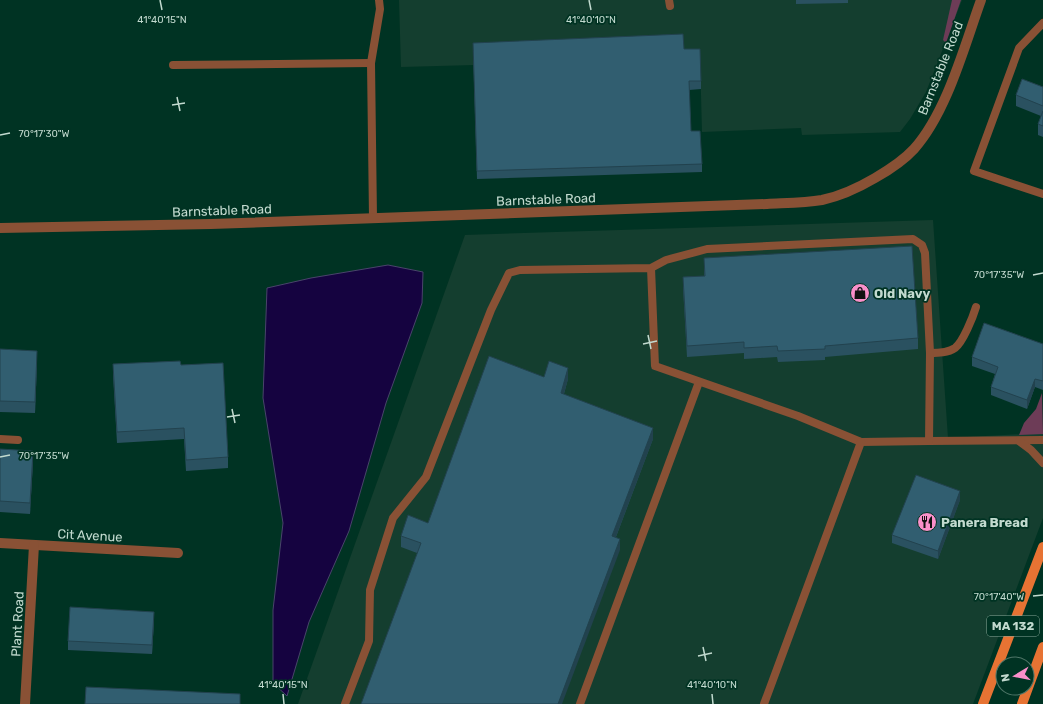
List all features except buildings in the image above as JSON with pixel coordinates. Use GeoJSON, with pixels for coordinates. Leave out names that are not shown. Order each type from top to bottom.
{"type":"FeatureCollection","features":[{"type":"Feature","properties":{"kind":"main road","name":"MA 132"},"geometry":{"type":"LineString","coordinates":[[983,704],[1043,548]]}},
{"type":"Feature","properties":{"kind":"main road","name":"MA 132"},"geometry":{"type":"LineString","coordinates":[[1022,704],[1043,647]]}},
{"type":"Feature","properties":{"kind":"street","name":"Barnstable Road"},"geometry":{"type":"LineString","coordinates":[[0,228],[373,218],[767,204],[820,200],[836,196],[862,185],[891,168],[914,148],[925,134],[946,94],[981,0]]}},
{"type":"Feature","properties":{"kind":"street","name":"Cit Avenue"},"geometry":{"type":"LineString","coordinates":[[0,544],[178,552]]}},
{"type":"Feature","properties":{"kind":"street","name":"Plant Road"},"geometry":{"type":"LineString","coordinates":[[25,704],[34,545]]}},
{"type":"Feature","properties":{"kind":"lane"},"geometry":{"type":"LineString","coordinates":[[373,218],[371,63],[380,9],[379,0]]}},
{"type":"Feature","properties":{"kind":"lane"},"geometry":{"type":"LineString","coordinates":[[1043,23],[1019,48],[974,171],[1043,194]]}},
{"type":"Feature","properties":{"kind":"lane"},"geometry":{"type":"LineString","coordinates":[[173,65],[371,63]]}},
{"type":"Feature","properties":{"kind":"lane"},"geometry":{"type":"LineString","coordinates":[[346,704],[369,641],[370,590],[393,518],[426,477],[491,310],[509,273],[520,270],[651,268],[666,260],[708,249],[913,239],[922,245],[925,253],[930,354],[929,441]]}},
{"type":"Feature","properties":{"kind":"lane"},"geometry":{"type":"LineString","coordinates":[[651,268],[655,366],[798,416],[861,442],[1043,440]]}},
{"type":"Feature","properties":{"kind":"lane"},"geometry":{"type":"LineString","coordinates":[[930,354],[947,351],[956,347],[970,322],[976,306]]}},
{"type":"Feature","properties":{"kind":"lane"},"geometry":{"type":"LineString","coordinates":[[580,704],[699,382]]}},
{"type":"Feature","properties":{"kind":"lane"},"geometry":{"type":"LineString","coordinates":[[0,439],[18,440]]}},
{"type":"Feature","properties":{"kind":"lane"},"geometry":{"type":"LineString","coordinates":[[1019,441],[1031,450],[1043,463]]}},
{"type":"Feature","properties":{"kind":"lane"},"geometry":{"type":"LineString","coordinates":[[764,704],[861,442]]}},
{"type":"Feature","properties":{"kind":"shaded area"},"geometry":{"type":"Polygon","coordinates":[[[399,0],[962,0],[926,92],[910,119],[900,132],[802,135],[801,128],[702,132],[700,57],[474,51],[474,65],[401,67],[399,0]]]}},
{"type":"Feature","properties":{"kind":"shaded area"},"geometry":{"type":"Polygon","coordinates":[[[952,0],[961,0],[946,43],[943,40],[952,0]]]}},
{"type":"Feature","properties":{"kind":"shaded area"},"geometry":{"type":"Polygon","coordinates":[[[933,220],[948,438],[1043,433],[1043,518],[973,704],[298,704],[465,235],[933,220]]]}},
{"type":"Feature","properties":{"kind":"shaded area"},"geometry":{"type":"Polygon","coordinates":[[[388,265],[423,272],[422,303],[386,403],[349,531],[309,622],[287,696],[273,683],[273,610],[283,523],[263,398],[267,288],[311,278],[388,265]]]}},
{"type":"Feature","properties":{"kind":"shaded area"},"geometry":{"type":"Polygon","coordinates":[[[1042,393],[1043,434],[1019,435],[1024,423],[1036,409],[1042,393]]]}},
{"type":"Feature","properties":{"kind":"place","name":"Old Navy"},"geometry":{"type":"Point","coordinates":[860,293]}},
{"type":"Feature","properties":{"kind":"place","name":"Panera Bread"},"geometry":{"type":"Point","coordinates":[927,522]}}]}
